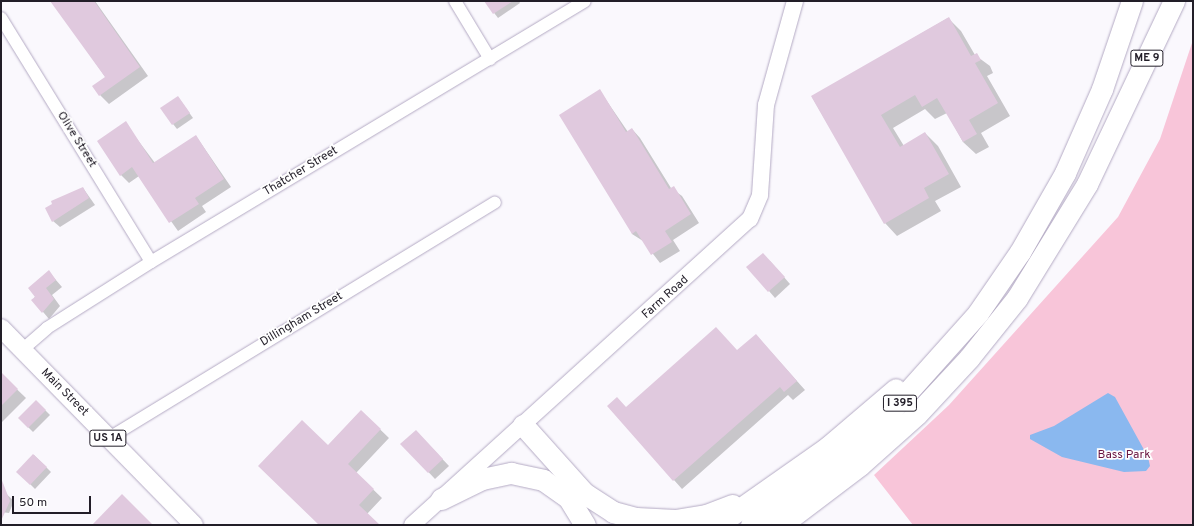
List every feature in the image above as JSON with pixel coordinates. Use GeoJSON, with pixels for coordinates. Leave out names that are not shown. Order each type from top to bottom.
{"type":"FeatureCollection","features":[{"type":"Feature","properties":{"kind":"highway","name":"I 395"},"geometry":{"type":"LineString","coordinates":[[751,525],[835,463],[900,403],[966,329],[1020,252],[1081,139],[1132,1]]}},
{"type":"Feature","properties":{"kind":"highway","name":"I 395"},"geometry":{"type":"LineString","coordinates":[[781,525],[860,465],[930,400],[982,343],[1039,266],[1088,184],[1120,115],[1161,1]]}},
{"type":"Feature","properties":{"kind":"highway","name":"ME 9"},"geometry":{"type":"LineString","coordinates":[[1120,115],[1174,1]]}},
{"type":"Feature","properties":{"kind":"highway"},"geometry":{"type":"LineString","coordinates":[[717,525],[793,473],[845,434],[900,384],[959,324],[1020,252]]}},
{"type":"Feature","properties":{"kind":"highway"},"geometry":{"type":"LineString","coordinates":[[801,525],[884,450],[930,400]]}},
{"type":"Feature","properties":{"kind":"highway"},"geometry":{"type":"LineString","coordinates":[[523,425],[590,498],[613,512],[636,518],[675,520],[706,515],[747,498],[793,473]]}},
{"type":"Feature","properties":{"kind":"highway"},"geometry":{"type":"LineString","coordinates":[[523,425],[534,452],[572,500],[585,525]]}},
{"type":"Feature","properties":{"kind":"highway"},"geometry":{"type":"LineString","coordinates":[[441,499],[482,479],[511,473],[543,480],[572,500]]}},
{"type":"Feature","properties":{"kind":"main road","name":"Main Street"},"geometry":{"type":"LineString","coordinates":[[1,328],[194,525]]}},
{"type":"Feature","properties":{"kind":"street"},"geometry":{"type":"LineString","coordinates":[[455,1],[490,59]]}},
{"type":"Feature","properties":{"kind":"street","name":"Thatcher Street"},"geometry":{"type":"LineString","coordinates":[[22,350],[47,328],[151,262],[585,1]]}},
{"type":"Feature","properties":{"kind":"street","name":"Farm Road"},"geometry":{"type":"LineString","coordinates":[[412,525],[750,219],[760,195],[766,105],[795,1]]}},
{"type":"Feature","properties":{"kind":"street","name":"Olive Street"},"geometry":{"type":"LineString","coordinates":[[1,18],[151,262]]}},
{"type":"Feature","properties":{"kind":"street","name":"Dillingham Street"},"geometry":{"type":"LineString","coordinates":[[108,438],[496,202]]}},
{"type":"Feature","properties":{"kind":"green space","name":"Bass Park"},"geometry":{"type":"Polygon","coordinates":[[[1193,40],[1193,525],[913,525],[874,475],[949,405],[1118,217],[1160,139],[1193,40]]]}},
{"type":"Feature","properties":{"kind":"water"},"geometry":{"type":"Polygon","coordinates":[[[1108,393],[1115,397],[1148,457],[1150,466],[1146,471],[1124,472],[1062,457],[1030,439],[1030,435],[1054,426],[1108,393]]]}},
{"type":"Feature","properties":{"kind":"building"},"geometry":{"type":"Polygon","coordinates":[[[50,1],[94,1],[140,67],[99,96],[92,86],[105,77],[50,1]]]}},
{"type":"Feature","properties":{"kind":"building"},"geometry":{"type":"Polygon","coordinates":[[[484,1],[513,1],[493,14],[484,1]]]}},
{"type":"Feature","properties":{"kind":"building"},"geometry":{"type":"Polygon","coordinates":[[[949,17],[971,56],[977,53],[981,60],[975,63],[998,103],[969,120],[977,134],[963,142],[937,98],[922,107],[915,95],[881,115],[900,147],[925,132],[949,174],[924,188],[929,198],[884,224],[811,96],[949,17]]]}},
{"type":"Feature","properties":{"kind":"building"},"geometry":{"type":"Polygon","coordinates":[[[600,89],[626,132],[632,128],[669,189],[674,186],[691,214],[665,231],[672,242],[651,255],[636,231],[632,234],[559,115],[600,89]]]}},
{"type":"Feature","properties":{"kind":"building"},"geometry":{"type":"Polygon","coordinates":[[[178,96],[190,113],[172,125],[160,108],[178,96]]]}},
{"type":"Feature","properties":{"kind":"building"},"geometry":{"type":"Polygon","coordinates":[[[126,121],[153,163],[196,135],[224,179],[195,198],[199,204],[169,223],[132,167],[120,176],[97,141],[126,121]]]}},
{"type":"Feature","properties":{"kind":"building"},"geometry":{"type":"Polygon","coordinates":[[[83,187],[89,198],[52,222],[45,208],[52,204],[51,201],[83,187]]]}},
{"type":"Feature","properties":{"kind":"building"},"geometry":{"type":"Polygon","coordinates":[[[763,253],[785,277],[768,292],[746,267],[763,253]]]}},
{"type":"Feature","properties":{"kind":"building"},"geometry":{"type":"Polygon","coordinates":[[[49,270],[56,280],[46,288],[54,299],[42,313],[31,300],[35,297],[28,288],[49,270]]]}},
{"type":"Feature","properties":{"kind":"building"},"geometry":{"type":"Polygon","coordinates":[[[716,327],[737,350],[756,334],[797,381],[784,392],[780,387],[673,481],[607,406],[617,397],[626,407],[716,327]]]}},
{"type":"Feature","properties":{"kind":"building"},"geometry":{"type":"Polygon","coordinates":[[[1,372],[18,389],[1,406],[1,372]]]}},
{"type":"Feature","properties":{"kind":"building"},"geometry":{"type":"Polygon","coordinates":[[[36,400],[46,410],[28,428],[18,418],[36,400]]]}},
{"type":"Feature","properties":{"kind":"building"},"geometry":{"type":"Polygon","coordinates":[[[361,410],[381,429],[348,464],[374,489],[359,505],[380,525],[319,525],[258,466],[302,420],[328,445],[361,410]]]}},
{"type":"Feature","properties":{"kind":"building"},"geometry":{"type":"Polygon","coordinates":[[[416,430],[443,459],[428,473],[400,444],[416,430]]]}},
{"type":"Feature","properties":{"kind":"building"},"geometry":{"type":"Polygon","coordinates":[[[33,454],[47,467],[30,485],[16,472],[33,454]]]}},
{"type":"Feature","properties":{"kind":"building"},"geometry":{"type":"Polygon","coordinates":[[[1,478],[10,501],[1,521],[1,478]]]}},
{"type":"Feature","properties":{"kind":"building"},"geometry":{"type":"Polygon","coordinates":[[[122,494],[153,525],[92,525],[122,494]]]}}]}
